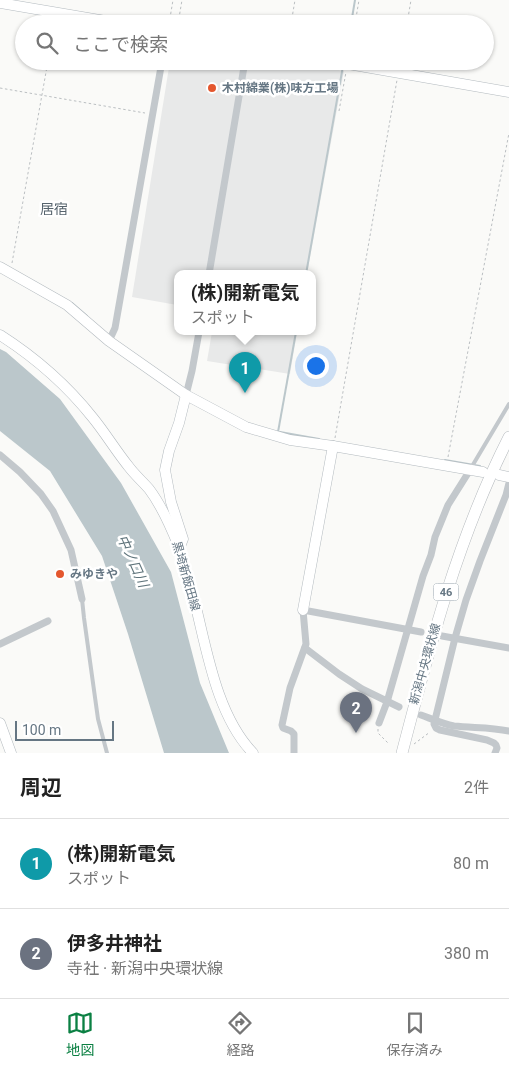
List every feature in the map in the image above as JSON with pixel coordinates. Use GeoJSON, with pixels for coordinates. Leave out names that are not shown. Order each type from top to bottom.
{"type":"FeatureCollection","features":[{"type":"Feature","properties":{"kind":"main road","name":"新潟中央環状線"},"geometry":{"type":"LineString","coordinates":[[402,753],[422,674],[452,574],[471,521],[509,437]]}},
{"type":"Feature","properties":{"kind":"street"},"geometry":{"type":"LineString","coordinates":[[0,3],[70,15]]}},
{"type":"Feature","properties":{"kind":"street"},"geometry":{"type":"LineString","coordinates":[[109,342],[115,328],[160,70]]}},
{"type":"Feature","properties":{"kind":"street"},"geometry":{"type":"LineString","coordinates":[[210,270],[243,70]]}},
{"type":"Feature","properties":{"kind":"street"},"geometry":{"type":"LineString","coordinates":[[386,70],[509,92]]}},
{"type":"Feature","properties":{"kind":"street"},"geometry":{"type":"LineString","coordinates":[[0,267],[67,304],[109,342],[186,395],[246,427],[290,440],[483,472]]}},
{"type":"Feature","properties":{"kind":"street","name":"黒埼新飯田線"},"geometry":{"type":"LineString","coordinates":[[0,335],[44,366],[64,386],[93,418],[130,469],[150,490],[180,546],[215,682],[230,720],[253,753]]}},
{"type":"Feature","properties":{"kind":"street"},"geometry":{"type":"LineString","coordinates":[[180,546],[183,539],[171,502],[165,470],[192,371],[198,335]]}},
{"type":"Feature","properties":{"kind":"street"},"geometry":{"type":"LineString","coordinates":[[294,753],[294,734],[282,728],[282,725],[290,688],[306,644],[303,610],[333,446]]}},
{"type":"Feature","properties":{"kind":"street"},"geometry":{"type":"LineString","coordinates":[[0,455],[41,494],[53,512],[71,550],[82,599]]}},
{"type":"Feature","properties":{"kind":"street"},"geometry":{"type":"LineString","coordinates":[[378,723],[387,702],[435,537],[448,505],[470,470]]}},
{"type":"Feature","properties":{"kind":"street"},"geometry":{"type":"LineString","coordinates":[[494,753],[497,748],[494,743],[440,730],[436,728],[434,720],[469,592],[506,496],[509,483]]}},
{"type":"Feature","properties":{"kind":"street"},"geometry":{"type":"LineString","coordinates":[[303,610],[421,632]]}},
{"type":"Feature","properties":{"kind":"street"},"geometry":{"type":"LineString","coordinates":[[0,644],[48,621]]}},
{"type":"Feature","properties":{"kind":"street"},"geometry":{"type":"LineString","coordinates":[[442,636],[509,648]]}},
{"type":"Feature","properties":{"kind":"street"},"geometry":{"type":"LineString","coordinates":[[304,648],[362,689],[399,707]]}},
{"type":"Feature","properties":{"kind":"street"},"geometry":{"type":"LineString","coordinates":[[421,715],[455,726],[499,728],[509,731]]}},
{"type":"Feature","properties":{"kind":"street"},"geometry":{"type":"LineString","coordinates":[[0,723],[11,753]]}},
{"type":"Feature","properties":{"kind":"lane"},"geometry":{"type":"LineString","coordinates":[[470,470],[509,404]]}},
{"type":"Feature","properties":{"kind":"lane"},"geometry":{"type":"LineString","coordinates":[[82,599],[98,719],[107,753]]}},
{"type":"Feature","properties":{"kind":"path"},"geometry":{"type":"LineString","coordinates":[[170,15],[173,0]]}},
{"type":"Feature","properties":{"kind":"path"},"geometry":{"type":"LineString","coordinates":[[180,15],[182,0]]}},
{"type":"Feature","properties":{"kind":"path"},"geometry":{"type":"LineString","coordinates":[[292,15],[295,0]]}},
{"type":"Feature","properties":{"kind":"path"},"geometry":{"type":"LineString","coordinates":[[356,15],[359,0]]}},
{"type":"Feature","properties":{"kind":"path"},"geometry":{"type":"LineString","coordinates":[[408,15],[411,0]]}},
{"type":"Feature","properties":{"kind":"path"},"geometry":{"type":"LineString","coordinates":[[10,273],[46,70]]}},
{"type":"Feature","properties":{"kind":"path"},"geometry":{"type":"LineString","coordinates":[[339,111],[347,70]]}},
{"type":"Feature","properties":{"kind":"path"},"geometry":{"type":"LineString","coordinates":[[333,446],[398,72]]}},
{"type":"Feature","properties":{"kind":"path"},"geometry":{"type":"LineString","coordinates":[[0,88],[153,114]]}},
{"type":"Feature","properties":{"kind":"path"},"geometry":{"type":"LineString","coordinates":[[447,465],[509,133]]}},
{"type":"Feature","properties":{"kind":"path"},"geometry":{"type":"LineString","coordinates":[[414,744],[432,731]]}},
{"type":"Feature","properties":{"kind":"path"},"geometry":{"type":"LineString","coordinates":[[378,733],[388,743]]}},
{"type":"Feature","properties":{"kind":"shaded area"},"geometry":{"type":"Polygon","coordinates":[[[169,70],[344,71],[308,270],[174,270],[174,304],[132,297],[169,70]]]}},
{"type":"Feature","properties":{"kind":"shaded area"},"geometry":{"type":"Polygon","coordinates":[[[211,335],[296,335],[290,374],[207,361],[211,335]]]}},
{"type":"Feature","properties":{"kind":"water","name":"中ノ口川"},"geometry":{"type":"Polygon","coordinates":[[[0,349],[6,352],[60,399],[121,483],[171,572],[200,683],[229,753],[164,753],[102,556],[50,471],[0,431],[0,349]]]}},
{"type":"Feature","properties":{"kind":"waterway"},"geometry":{"type":"LineString","coordinates":[[352,15],[355,0]]}},
{"type":"Feature","properties":{"kind":"waterway"},"geometry":{"type":"LineString","coordinates":[[307,270],[342,70]]}},
{"type":"Feature","properties":{"kind":"waterway"},"geometry":{"type":"LineString","coordinates":[[72,303],[87,316]]}},
{"type":"Feature","properties":{"kind":"waterway"},"geometry":{"type":"LineString","coordinates":[[278,432],[295,335]]}},
{"type":"Feature","properties":{"kind":"waterway"},"geometry":{"type":"LineString","coordinates":[[280,432],[319,439]]}},
{"type":"Feature","properties":{"kind":"waterway"},"geometry":{"type":"LineString","coordinates":[[445,460],[480,466]]}},
{"type":"Feature","properties":{"kind":"place","name":"木村綿業(株)味方工場"},"geometry":{"type":"Point","coordinates":[212,88]}},
{"type":"Feature","properties":{"kind":"place","name":"(株)開新電気"},"geometry":{"type":"Point","coordinates":[245,393]}},
{"type":"Feature","properties":{"kind":"place","name":"みゆきや"},"geometry":{"type":"Point","coordinates":[60,574]}},
{"type":"Feature","properties":{"kind":"place","name":"伊多井神社"},"geometry":{"type":"Point","coordinates":[356,733]}},
{"type":"Feature","properties":{"kind":"district","name":"居宿"},"geometry":{"type":"Point","coordinates":[54,209]}}]}
